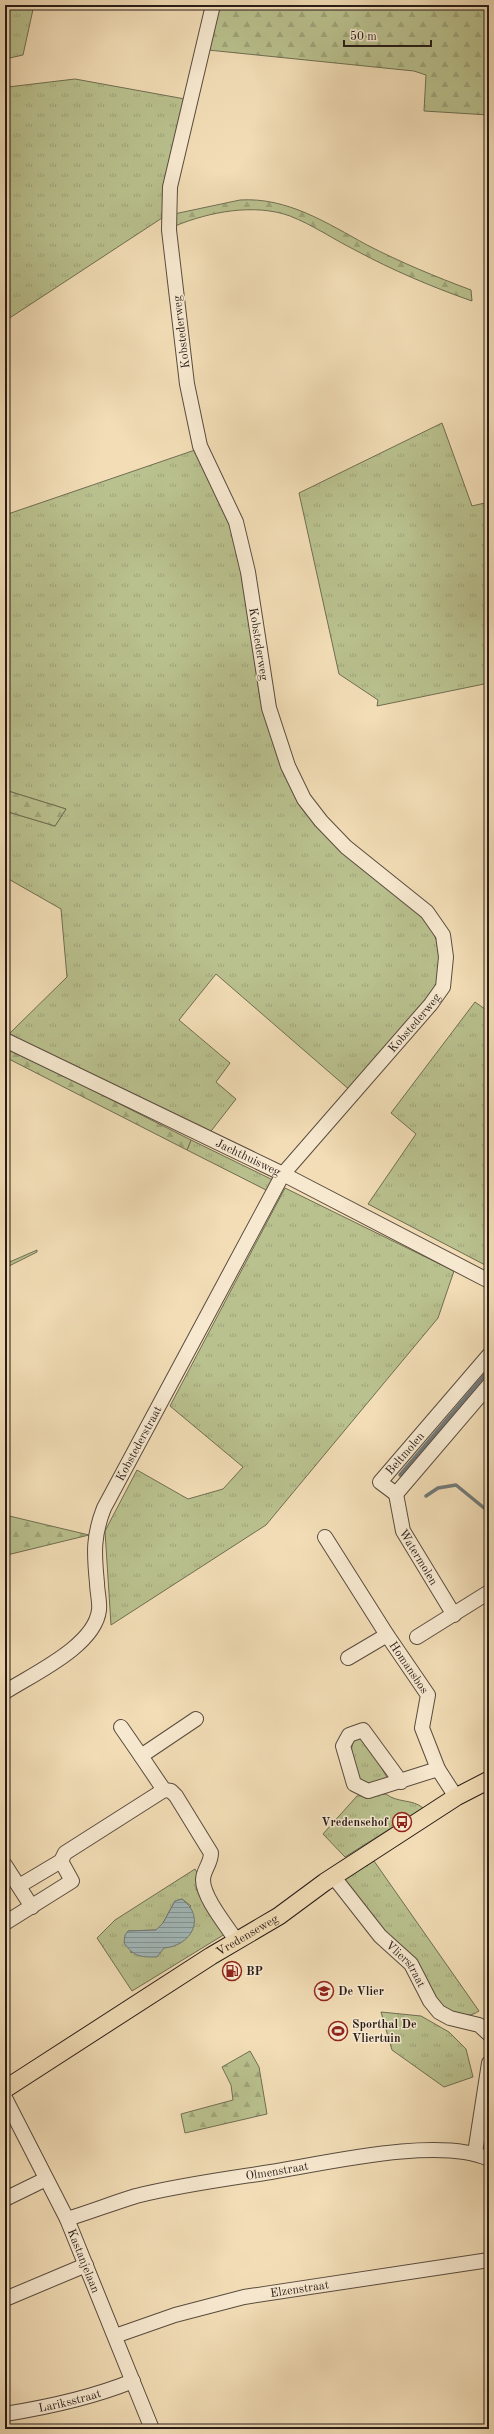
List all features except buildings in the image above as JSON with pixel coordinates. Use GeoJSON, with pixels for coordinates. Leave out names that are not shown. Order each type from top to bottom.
{"type":"FeatureCollection","features":[{"type":"Feature","properties":{"kind":"main road","name":"Vredenseweg"},"geometry":{"type":"LineString","coordinates":[[5,2089],[236,1940],[279,1916],[333,1876],[456,1797],[489,1780]]}},
{"type":"Feature","properties":{"kind":"street","name":"Kobstederweg"},"geometry":{"type":"LineString","coordinates":[[213,5],[170,187],[169,230],[187,384],[200,446],[236,522],[248,572],[269,708],[288,766],[304,799],[321,821],[346,847],[427,912],[444,935],[446,957],[443,987],[431,1004],[283,1174]]}},
{"type":"Feature","properties":{"kind":"street","name":"Jachthuisweg"},"geometry":{"type":"LineString","coordinates":[[5,1040],[283,1174],[489,1281]]}},
{"type":"Feature","properties":{"kind":"street","name":"Kobstederstraat"},"geometry":{"type":"LineString","coordinates":[[5,1692],[79,1645],[93,1628],[99,1610],[94,1548],[96,1531],[104,1508],[283,1174]]}},
{"type":"Feature","properties":{"kind":"street","name":"Beltmolen"},"geometry":{"type":"LineString","coordinates":[[489,1355],[380,1482],[396,1494],[489,1384]]}},
{"type":"Feature","properties":{"kind":"street","name":"Watermolen"},"geometry":{"type":"LineString","coordinates":[[396,1494],[403,1530],[454,1615]]}},
{"type":"Feature","properties":{"kind":"street","name":"Homansbos"},"geometry":{"type":"LineString","coordinates":[[325,1537],[387,1635],[428,1695],[422,1728],[438,1769],[456,1797]]}},
{"type":"Feature","properties":{"kind":"street"},"geometry":{"type":"LineString","coordinates":[[417,1637],[489,1592]]}},
{"type":"Feature","properties":{"kind":"street","name":"Homansbos"},"geometry":{"type":"LineString","coordinates":[[348,1658],[387,1635]]}},
{"type":"Feature","properties":{"kind":"street"},"geometry":{"type":"LineString","coordinates":[[141,1756],[196,1719]]}},
{"type":"Feature","properties":{"kind":"street"},"geometry":{"type":"LineString","coordinates":[[121,1727],[164,1790],[171,1792],[176,1796],[211,1853],[211,1862],[203,1878],[203,1889],[236,1940]]}},
{"type":"Feature","properties":{"kind":"street"},"geometry":{"type":"LineString","coordinates":[[401,1782],[363,1730],[349,1735],[343,1746],[354,1784],[368,1791],[401,1782],[438,1769]]}},
{"type":"Feature","properties":{"kind":"street"},"geometry":{"type":"LineString","coordinates":[[19,1886],[61,1861],[65,1853],[164,1790]]}},
{"type":"Feature","properties":{"kind":"street"},"geometry":{"type":"LineString","coordinates":[[5,1923],[72,1881],[61,1861]]}},
{"type":"Feature","properties":{"kind":"street"},"geometry":{"type":"LineString","coordinates":[[5,1865],[32,1907]]}},
{"type":"Feature","properties":{"kind":"street","name":"Vlierstraat"},"geometry":{"type":"LineString","coordinates":[[333,1876],[380,1936],[411,1964],[430,2001],[439,2012],[450,2018],[479,2025],[489,2034]]}},
{"type":"Feature","properties":{"kind":"street"},"geometry":{"type":"LineString","coordinates":[[475,2153],[489,2064]]}},
{"type":"Feature","properties":{"kind":"street","name":"Kastanjelaan"},"geometry":{"type":"LineString","coordinates":[[5,2098],[67,2220],[152,2429]]}},
{"type":"Feature","properties":{"kind":"street","name":"Olmenstraat"},"geometry":{"type":"LineString","coordinates":[[67,2220],[137,2196],[215,2181],[394,2153],[460,2150],[475,2153],[489,2160]]}},
{"type":"Feature","properties":{"kind":"street"},"geometry":{"type":"LineString","coordinates":[[5,2199],[46,2179]]}},
{"type":"Feature","properties":{"kind":"street","name":"Elzenstraat"},"geometry":{"type":"LineString","coordinates":[[115,2336],[175,2316],[244,2297],[489,2260]]}},
{"type":"Feature","properties":{"kind":"street"},"geometry":{"type":"LineString","coordinates":[[5,2299],[86,2265]]}},
{"type":"Feature","properties":{"kind":"street","name":"Lariksstraat"},"geometry":{"type":"LineString","coordinates":[[5,2414],[55,2406],[93,2396],[133,2381]]}},
{"type":"Feature","properties":{"kind":"green space"},"geometry":{"type":"Polygon","coordinates":[[[5,5],[34,5],[23,55],[5,59],[5,5]]]}},
{"type":"Feature","properties":{"kind":"green space"},"geometry":{"type":"Polygon","coordinates":[[[218,5],[489,5],[489,115],[424,111],[426,75],[414,71],[208,50],[218,5]]]}},
{"type":"Feature","properties":{"kind":"green space"},"geometry":{"type":"Polygon","coordinates":[[[5,74],[8,87],[75,79],[185,99],[163,201],[162,218],[5,321],[5,74]]]}},
{"type":"Feature","properties":{"kind":"green space"},"geometry":{"type":"Polygon","coordinates":[[[240,200],[257,200],[274,203],[306,213],[392,257],[431,275],[471,290],[472,301],[398,271],[307,224],[290,216],[276,212],[247,210],[217,213],[175,226],[174,214],[240,200]]]}},
{"type":"Feature","properties":{"kind":"green space"},"geometry":{"type":"Polygon","coordinates":[[[442,423],[472,506],[489,502],[489,683],[377,706],[378,700],[339,674],[299,493],[442,423]]]}},
{"type":"Feature","properties":{"kind":"green space"},"geometry":{"type":"Polygon","coordinates":[[[195,450],[199,453],[233,532],[239,554],[260,698],[291,788],[303,810],[320,829],[425,920],[435,937],[440,954],[439,972],[434,991],[351,1091],[216,974],[179,1020],[230,1063],[216,1082],[236,1099],[208,1135],[9,1034],[67,977],[61,909],[5,877],[5,811],[55,826],[66,809],[5,790],[5,515],[195,450]]]}},
{"type":"Feature","properties":{"kind":"green space"},"geometry":{"type":"Polygon","coordinates":[[[5,790],[66,809],[55,826],[5,811],[5,790]]]}},
{"type":"Feature","properties":{"kind":"green space"},"geometry":{"type":"Polygon","coordinates":[[[475,1002],[489,1012],[489,1267],[368,1204],[416,1134],[391,1113],[475,1002]]]}},
{"type":"Feature","properties":{"kind":"green space"},"geometry":{"type":"Polygon","coordinates":[[[5,1046],[191,1140],[187,1150],[5,1057],[5,1046]]]}},
{"type":"Feature","properties":{"kind":"green space"},"geometry":{"type":"Polygon","coordinates":[[[191,1140],[275,1181],[270,1192],[187,1150],[191,1140]]]}},
{"type":"Feature","properties":{"kind":"green space"},"geometry":{"type":"Polygon","coordinates":[[[285,1188],[454,1271],[438,1318],[266,1525],[111,1625],[105,1531],[137,1470],[188,1499],[223,1489],[243,1467],[170,1406],[285,1188]]]}},
{"type":"Feature","properties":{"kind":"green space"},"geometry":{"type":"Polygon","coordinates":[[[37,1250],[37,1252],[5,1268],[5,1264],[37,1250]]]}},
{"type":"Feature","properties":{"kind":"green space"},"geometry":{"type":"Polygon","coordinates":[[[5,1515],[89,1535],[7,1555],[5,1550],[5,1515]]]}},
{"type":"Feature","properties":{"kind":"green space"},"geometry":{"type":"Polygon","coordinates":[[[356,1738],[365,1740],[388,1779],[370,1785],[359,1779],[352,1752],[353,1742],[356,1738]]]}},
{"type":"Feature","properties":{"kind":"green space"},"geometry":{"type":"Polygon","coordinates":[[[386,1794],[395,1799],[415,1803],[423,1808],[345,1857],[323,1834],[357,1796],[386,1794]]]}},
{"type":"Feature","properties":{"kind":"green space"},"geometry":{"type":"Polygon","coordinates":[[[374,1861],[479,2011],[474,2014],[464,2016],[439,2008],[343,1880],[374,1861]]]}},
{"type":"Feature","properties":{"kind":"green space"},"geometry":{"type":"Polygon","coordinates":[[[195,1869],[198,1874],[196,1889],[225,1934],[132,1991],[97,1938],[115,1920],[195,1869]],[[182,1899],[175,1901],[163,1923],[156,1930],[128,1931],[131,1953],[191,1906],[182,1899]]]}},
{"type":"Feature","properties":{"kind":"green space"},"geometry":{"type":"Polygon","coordinates":[[[381,2012],[421,2016],[449,2032],[466,2049],[473,2077],[444,2087],[392,2050],[381,2012]]]}},
{"type":"Feature","properties":{"kind":"green space"},"geometry":{"type":"Polygon","coordinates":[[[250,2051],[259,2067],[267,2114],[185,2133],[181,2114],[233,2100],[231,2085],[222,2067],[250,2051]]]}},
{"type":"Feature","properties":{"kind":"water"},"geometry":{"type":"Polygon","coordinates":[[[182,1899],[190,1906],[194,1914],[192,1930],[188,1937],[174,1946],[164,1948],[157,1957],[146,1957],[134,1954],[124,1943],[125,1935],[128,1931],[156,1930],[163,1923],[175,1901],[182,1899]]]}},
{"type":"Feature","properties":{"kind":"waterway"},"geometry":{"type":"LineString","coordinates":[[400,1475],[489,1370]]}},
{"type":"Feature","properties":{"kind":"waterway"},"geometry":{"type":"LineString","coordinates":[[426,1496],[438,1488],[456,1485],[489,1512]]}},
{"type":"Feature","properties":{"kind":"place","name":"Vredensehof"},"geometry":{"type":"Point","coordinates":[402,1822]}},
{"type":"Feature","properties":{"kind":"place","name":"BP"},"geometry":{"type":"Point","coordinates":[232,1971]}},
{"type":"Feature","properties":{"kind":"place","name":"De Vlier"},"geometry":{"type":"Point","coordinates":[324,1991]}},
{"type":"Feature","properties":{"kind":"place","name":"Sporthal De Vliertuin"},"geometry":{"type":"Point","coordinates":[338,2031]}}]}
